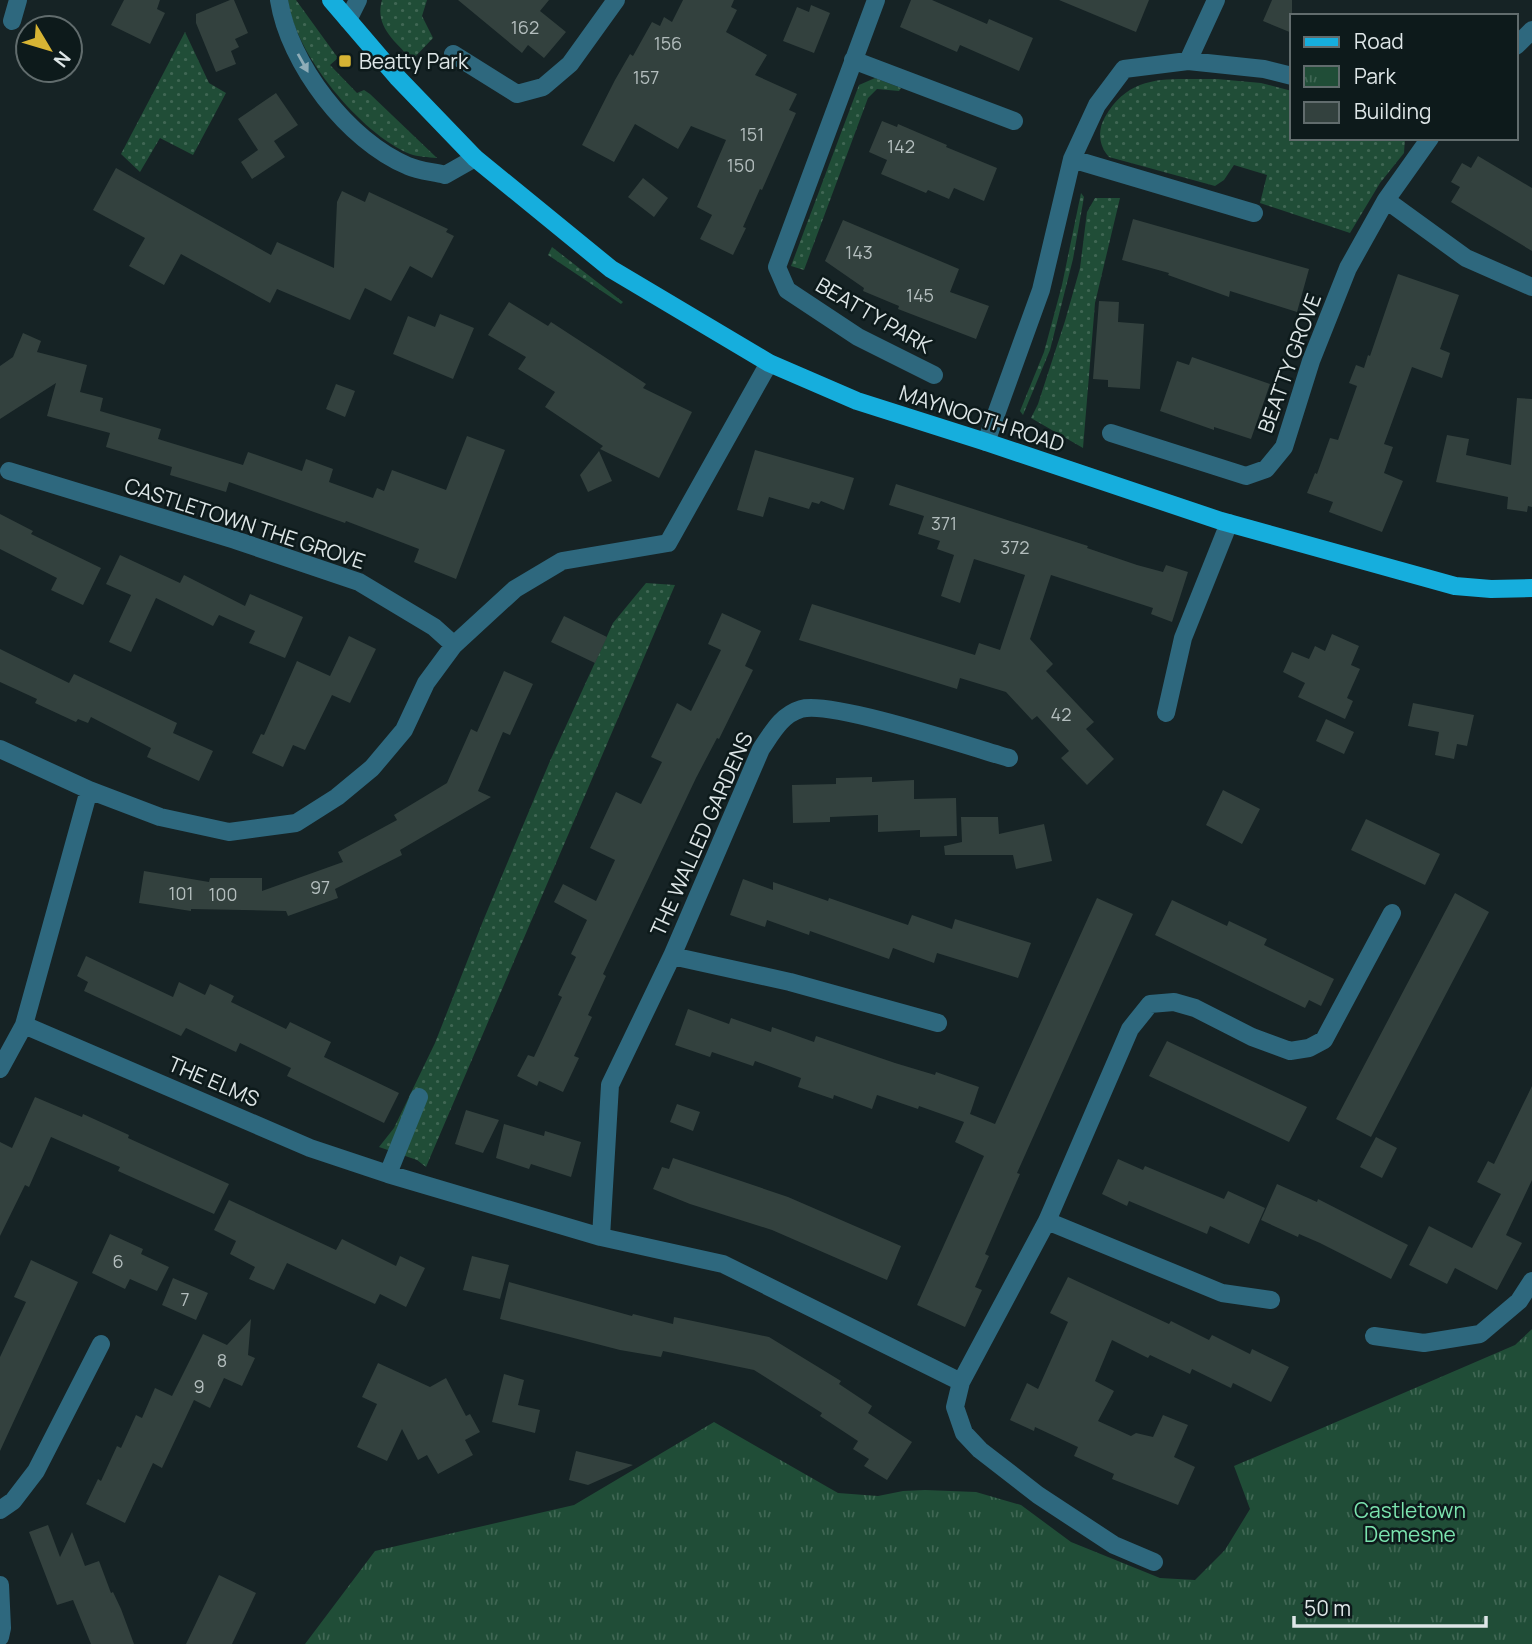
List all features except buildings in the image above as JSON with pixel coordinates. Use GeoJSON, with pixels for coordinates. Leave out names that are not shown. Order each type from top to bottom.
{"type":"FeatureCollection","features":[{"type":"Feature","properties":{"kind":"main road","name":"MAYNOOTH ROAD"},"geometry":{"type":"LineString","coordinates":[[331,0],[397,76],[475,158],[611,269],[769,363],[857,401],[1229,523],[1455,586],[1532,588]]}},
{"type":"Feature","properties":{"kind":"street"},"geometry":{"type":"LineString","coordinates":[[12,21],[18,0]]}},
{"type":"Feature","properties":{"kind":"street"},"geometry":{"type":"LineString","coordinates":[[279,0],[283,23],[302,64],[322,94],[360,135],[409,167],[445,175],[475,158]]}},
{"type":"Feature","properties":{"kind":"street"},"geometry":{"type":"LineString","coordinates":[[348,20],[358,0]]}},
{"type":"Feature","properties":{"kind":"street"},"geometry":{"type":"LineString","coordinates":[[453,54],[517,94],[543,87],[570,64],[616,0]]}},
{"type":"Feature","properties":{"kind":"street","name":"BEATTY PARK"},"geometry":{"type":"LineString","coordinates":[[876,0],[778,267],[787,290],[858,337],[934,375]]}},
{"type":"Feature","properties":{"kind":"street"},"geometry":{"type":"LineString","coordinates":[[1188,61],[1216,0]]}},
{"type":"Feature","properties":{"kind":"street"},"geometry":{"type":"LineString","coordinates":[[853,60],[1014,121]]}},
{"type":"Feature","properties":{"kind":"street"},"geometry":{"type":"LineString","coordinates":[[986,442],[1041,290],[1072,159],[1097,105],[1124,69],[1188,61],[1264,69],[1290,76]]}},
{"type":"Feature","properties":{"kind":"street","name":"BEATTY GROVE"},"geometry":{"type":"LineString","coordinates":[[1111,433],[1247,476],[1266,469],[1284,447],[1311,361],[1348,268],[1386,200],[1429,140]]}},
{"type":"Feature","properties":{"kind":"street"},"geometry":{"type":"LineString","coordinates":[[1072,159],[1254,213]]}},
{"type":"Feature","properties":{"kind":"street"},"geometry":{"type":"LineString","coordinates":[[1386,200],[1466,258],[1532,287]]}},
{"type":"Feature","properties":{"kind":"street"},"geometry":{"type":"LineString","coordinates":[[0,749],[89,790],[160,817],[229,832],[296,823],[337,797],[372,768],[404,730],[426,682],[454,645],[515,589],[562,561],[668,543],[769,363]]}},
{"type":"Feature","properties":{"kind":"street","name":"CASTLETOWN THE GROVE"},"geometry":{"type":"LineString","coordinates":[[9,471],[235,540],[359,582],[434,627],[454,645]]}},
{"type":"Feature","properties":{"kind":"street"},"geometry":{"type":"LineString","coordinates":[[1166,713],[1183,638],[1229,523]]}},
{"type":"Feature","properties":{"kind":"street","name":"THE WALLED GARDENS"},"geometry":{"type":"LineString","coordinates":[[601,1237],[610,1085],[672,956],[761,749],[780,720],[802,709],[820,708],[875,720],[1009,758]]}},
{"type":"Feature","properties":{"kind":"street"},"geometry":{"type":"LineString","coordinates":[[0,1069],[24,1025],[89,790]]}},
{"type":"Feature","properties":{"kind":"street"},"geometry":{"type":"LineString","coordinates":[[1154,1562],[1114,1545],[1038,1495],[980,1450],[964,1433],[955,1407],[961,1382],[1047,1221],[1130,1029],[1150,1004],[1174,1002],[1195,1008],[1252,1037],[1290,1051],[1309,1048],[1324,1040],[1392,913]]}},
{"type":"Feature","properties":{"kind":"street","name":"THE WALLED GARDENS"},"geometry":{"type":"LineString","coordinates":[[672,956],[790,982],[938,1023]]}},
{"type":"Feature","properties":{"kind":"street","name":"THE ELMS"},"geometry":{"type":"LineString","coordinates":[[24,1025],[310,1148],[388,1174]]}},
{"type":"Feature","properties":{"kind":"street"},"geometry":{"type":"LineString","coordinates":[[419,1097],[388,1174],[601,1237],[723,1264],[961,1382]]}},
{"type":"Feature","properties":{"kind":"street"},"geometry":{"type":"LineString","coordinates":[[1047,1221],[1222,1293],[1271,1300]]}},
{"type":"Feature","properties":{"kind":"street"},"geometry":{"type":"LineString","coordinates":[[1374,1336],[1424,1343],[1480,1334],[1519,1301],[1532,1281]]}},
{"type":"Feature","properties":{"kind":"street"},"geometry":{"type":"LineString","coordinates":[[0,1510],[13,1501],[36,1471],[101,1344]]}},
{"type":"Feature","properties":{"kind":"street"},"geometry":{"type":"LineString","coordinates":[[0,1585],[0,1637]]}},
{"type":"Feature","properties":{"kind":"green space"},"geometry":{"type":"Polygon","coordinates":[[[288,0],[296,0],[338,58],[330,65],[357,93],[364,90],[370,94],[437,158],[413,155],[391,144],[351,110],[316,67],[293,21],[288,0]]]}},
{"type":"Feature","properties":{"kind":"green space"},"geometry":{"type":"Polygon","coordinates":[[[382,0],[427,0],[422,16],[433,38],[412,60],[384,26],[380,10],[382,0]]]}},
{"type":"Feature","properties":{"kind":"green space"},"geometry":{"type":"Polygon","coordinates":[[[185,32],[209,83],[226,93],[193,155],[160,138],[140,172],[121,154],[185,32]]]}},
{"type":"Feature","properties":{"kind":"green space"},"geometry":{"type":"Polygon","coordinates":[[[875,78],[901,88],[899,91],[877,89],[868,98],[804,270],[791,266],[859,85],[875,78]]]}},
{"type":"Feature","properties":{"kind":"green space"},"geometry":{"type":"Polygon","coordinates":[[[1168,79],[1217,79],[1261,83],[1290,90],[1290,140],[1405,140],[1404,153],[1380,183],[1350,233],[1260,203],[1267,175],[1234,165],[1224,180],[1215,186],[1109,157],[1101,143],[1101,128],[1115,102],[1140,85],[1168,79]]]}},
{"type":"Feature","properties":{"kind":"green space"},"geometry":{"type":"Polygon","coordinates":[[[1081,193],[1084,197],[1073,259],[1050,350],[1023,415],[1020,411],[1044,352],[1062,285],[1081,193]]]}},
{"type":"Feature","properties":{"kind":"green space"},"geometry":{"type":"Polygon","coordinates":[[[1095,198],[1120,198],[1095,303],[1083,448],[1031,418],[1065,321],[1080,268],[1087,212],[1095,198]]]}},
{"type":"Feature","properties":{"kind":"green space"},"geometry":{"type":"Polygon","coordinates":[[[552,247],[623,302],[621,304],[548,255],[552,247]]]}},
{"type":"Feature","properties":{"kind":"green space"},"geometry":{"type":"Polygon","coordinates":[[[646,583],[675,585],[426,1167],[417,1160],[379,1147],[394,1128],[435,1043],[550,761],[613,623],[646,583]]]}},
{"type":"Feature","properties":{"kind":"green space","name":"Castletown Demesne"},"geometry":{"type":"Polygon","coordinates":[[[1532,1329],[1532,1644],[305,1644],[375,1551],[574,1505],[714,1422],[838,1493],[878,1496],[925,1490],[976,1492],[1021,1505],[1071,1542],[1160,1578],[1195,1580],[1225,1550],[1250,1509],[1234,1466],[1515,1345],[1532,1329]]]}},
{"type":"Feature","properties":{"kind":"place","name":"Beatty Park"},"geometry":{"type":"Point","coordinates":[345,61]}}]}
